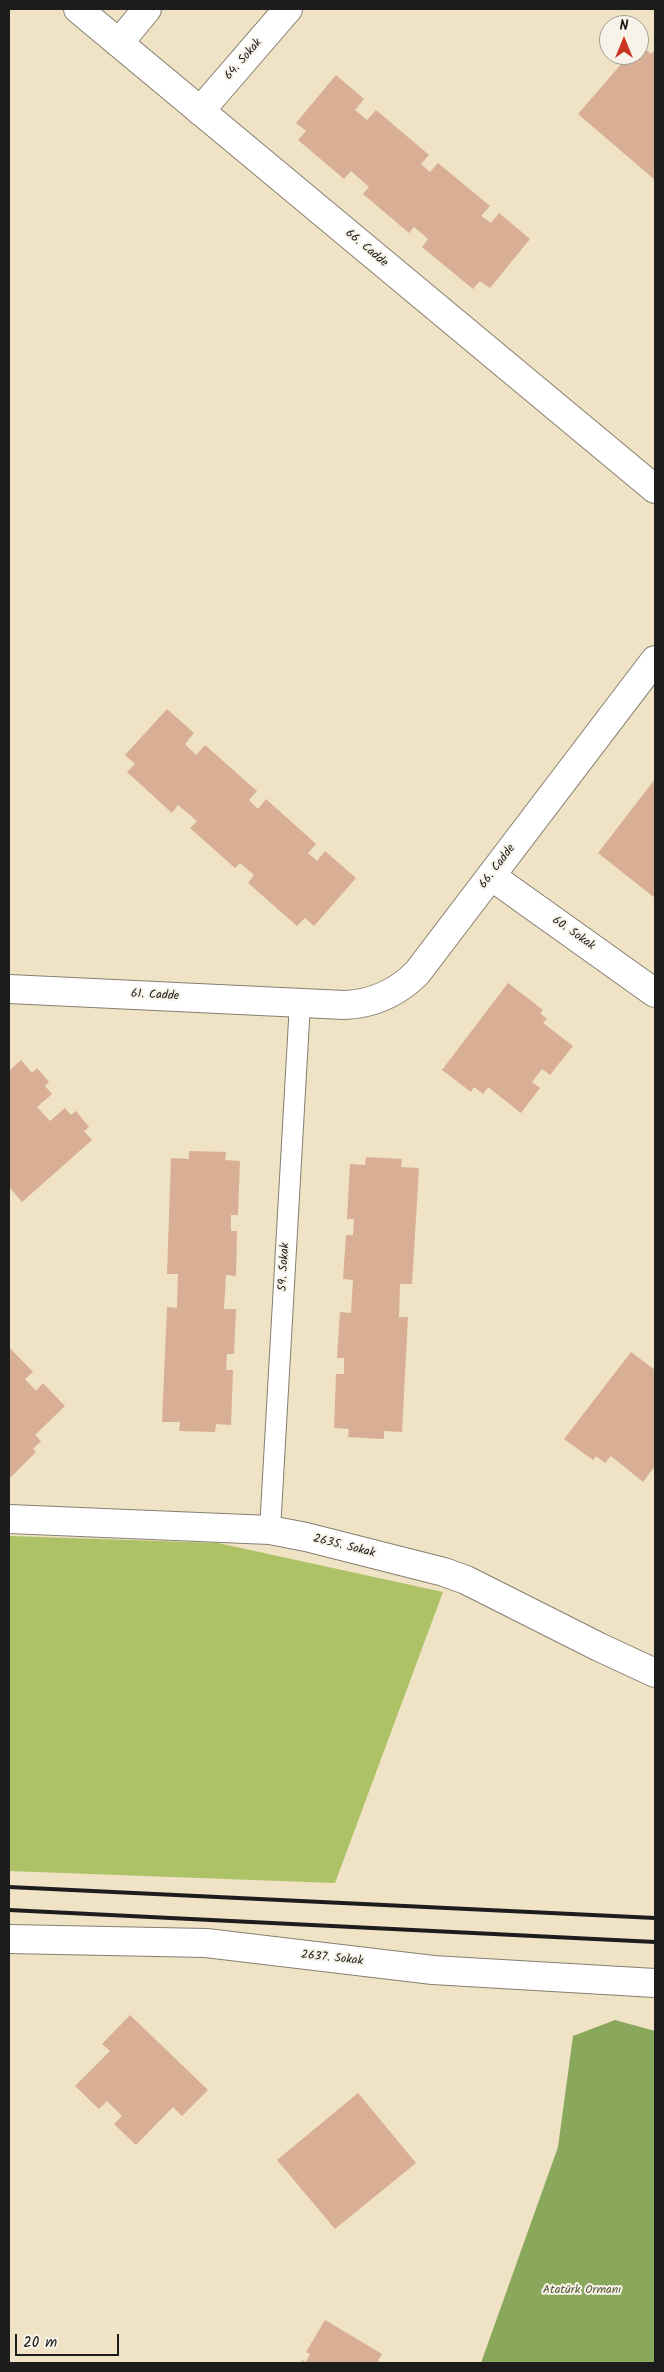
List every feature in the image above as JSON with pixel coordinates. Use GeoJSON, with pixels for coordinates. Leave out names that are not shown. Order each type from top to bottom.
{"type":"FeatureCollection","features":[{"type":"Feature","properties":{"kind":"street","name":"66. Cadde"},"geometry":{"type":"LineString","coordinates":[[78,9],[655,489]]}},
{"type":"Feature","properties":{"kind":"street"},"geometry":{"type":"LineString","coordinates":[[119,43],[147,9]]}},
{"type":"Feature","properties":{"kind":"street","name":"64. Sokak"},"geometry":{"type":"LineString","coordinates":[[200,111],[288,9]]}},
{"type":"Feature","properties":{"kind":"street","name":"66. Cadde"},"geometry":{"type":"LineString","coordinates":[[300,1003],[357,1004],[383,997],[395,991],[417,973],[655,660]]}},
{"type":"Feature","properties":{"kind":"street","name":"60. Sokak"},"geometry":{"type":"LineString","coordinates":[[490,876],[655,992]]}},
{"type":"Feature","properties":{"kind":"street","name":"61. Cadde"},"geometry":{"type":"LineString","coordinates":[[9,989],[300,1003]]}},
{"type":"Feature","properties":{"kind":"street","name":"59. Sokak"},"geometry":{"type":"LineString","coordinates":[[270,1530],[300,1003]]}},
{"type":"Feature","properties":{"kind":"street","name":"2635. Sokak"},"geometry":{"type":"LineString","coordinates":[[9,1519],[270,1530],[306,1537],[451,1575],[486,1590],[655,1673]]}},
{"type":"Feature","properties":{"kind":"street","name":"2637. Sokak"},"geometry":{"type":"LineString","coordinates":[[9,1940],[206,1943],[433,1970],[655,1983]]}},
{"type":"Feature","properties":{"kind":"green space"},"geometry":{"type":"Polygon","coordinates":[[[9,1536],[218,1543],[443,1592],[335,1883],[9,1871],[9,1536]]]}},
{"type":"Feature","properties":{"kind":"green space","name":"Atatürk Ormanı"},"geometry":{"type":"Polygon","coordinates":[[[615,2020],[655,2031],[655,2363],[481,2363],[558,2147],[573,2036],[615,2020]]]}},
{"type":"Feature","properties":{"kind":"building"},"geometry":{"type":"Polygon","coordinates":[[[655,49],[655,180],[578,114],[620,65],[649,65],[649,52],[651,54],[655,49]]]}},
{"type":"Feature","properties":{"kind":"building"},"geometry":{"type":"Polygon","coordinates":[[[336,75],[364,99],[355,110],[367,120],[376,110],[429,155],[421,164],[430,172],[438,163],[490,206],[481,216],[491,223],[499,213],[530,239],[490,288],[480,281],[473,289],[422,247],[428,239],[414,227],[409,233],[363,194],[369,187],[351,171],[344,179],[298,140],[306,131],[296,123],[336,75]]]}},
{"type":"Feature","properties":{"kind":"building"},"geometry":{"type":"Polygon","coordinates":[[[167,709],[194,733],[185,744],[196,755],[205,745],[257,791],[249,800],[258,809],[266,799],[316,844],[308,853],[317,861],[325,851],[356,878],[314,926],[305,918],[297,926],[248,883],[254,875],[240,863],[235,868],[190,828],[197,821],[178,805],[172,813],[127,772],[135,764],[125,755],[167,709]]]}},
{"type":"Feature","properties":{"kind":"building"},"geometry":{"type":"Polygon","coordinates":[[[655,779],[655,898],[598,853],[655,779]]]}},
{"type":"Feature","properties":{"kind":"building"},"geometry":{"type":"Polygon","coordinates":[[[508,983],[543,1010],[540,1013],[547,1019],[543,1023],[573,1046],[550,1075],[542,1069],[532,1082],[540,1088],[521,1113],[488,1087],[483,1094],[474,1087],[471,1092],[442,1070],[508,983]]]}},
{"type":"Feature","properties":{"kind":"building"},"geometry":{"type":"Polygon","coordinates":[[[21,1060],[32,1073],[37,1068],[49,1082],[45,1086],[52,1094],[37,1107],[50,1121],[65,1108],[71,1115],[76,1111],[89,1127],[84,1131],[92,1140],[22,1202],[9,1187],[9,1071],[21,1060]]]}},
{"type":"Feature","properties":{"kind":"building"},"geometry":{"type":"Polygon","coordinates":[[[189,1151],[226,1152],[225,1160],[240,1161],[238,1215],[231,1215],[231,1231],[237,1231],[236,1276],[226,1275],[224,1309],[236,1309],[234,1354],[227,1354],[226,1370],[233,1370],[231,1425],[216,1424],[215,1432],[179,1431],[180,1422],[162,1422],[167,1307],[177,1308],[178,1274],[167,1274],[171,1158],[189,1159],[189,1151]]]}},
{"type":"Feature","properties":{"kind":"building"},"geometry":{"type":"Polygon","coordinates":[[[366,1157],[402,1159],[401,1167],[419,1168],[412,1284],[400,1284],[399,1317],[408,1317],[402,1432],[384,1431],[384,1439],[348,1437],[349,1429],[334,1428],[336,1374],[344,1374],[344,1358],[337,1358],[340,1312],[351,1313],[352,1297],[353,1280],[343,1279],[346,1235],[353,1235],[354,1219],[347,1219],[350,1164],[365,1165],[366,1157]]]}},
{"type":"Feature","properties":{"kind":"building"},"geometry":{"type":"Polygon","coordinates":[[[9,1347],[33,1372],[25,1379],[36,1391],[43,1383],[65,1406],[35,1435],[41,1441],[33,1449],[36,1452],[10,1478],[9,1347]]]}},
{"type":"Feature","properties":{"kind":"building"},"geometry":{"type":"Polygon","coordinates":[[[631,1352],[655,1370],[655,1466],[643,1482],[611,1456],[605,1463],[596,1456],[593,1460],[564,1439],[631,1352]]]}},
{"type":"Feature","properties":{"kind":"building"},"geometry":{"type":"Polygon","coordinates":[[[130,2015],[208,2090],[182,2116],[173,2107],[136,2145],[114,2124],[122,2116],[107,2101],[99,2109],[75,2086],[110,2051],[102,2044],[130,2015]]]}},
{"type":"Feature","properties":{"kind":"building"},"geometry":{"type":"Polygon","coordinates":[[[358,2093],[416,2163],[335,2229],[277,2160],[358,2093]]]}},
{"type":"Feature","properties":{"kind":"building"},"geometry":{"type":"Polygon","coordinates":[[[325,2320],[382,2354],[378,2361],[382,2363],[300,2363],[302,2360],[306,2362],[310,2354],[306,2352],[325,2320]]]}},
{"type":"Feature","properties":{"kind":"railway"},"geometry":{"type":"LineString","coordinates":[[9,1887],[655,1918]]}},
{"type":"Feature","properties":{"kind":"railway"},"geometry":{"type":"LineString","coordinates":[[9,1910],[655,1942]]}}]}
